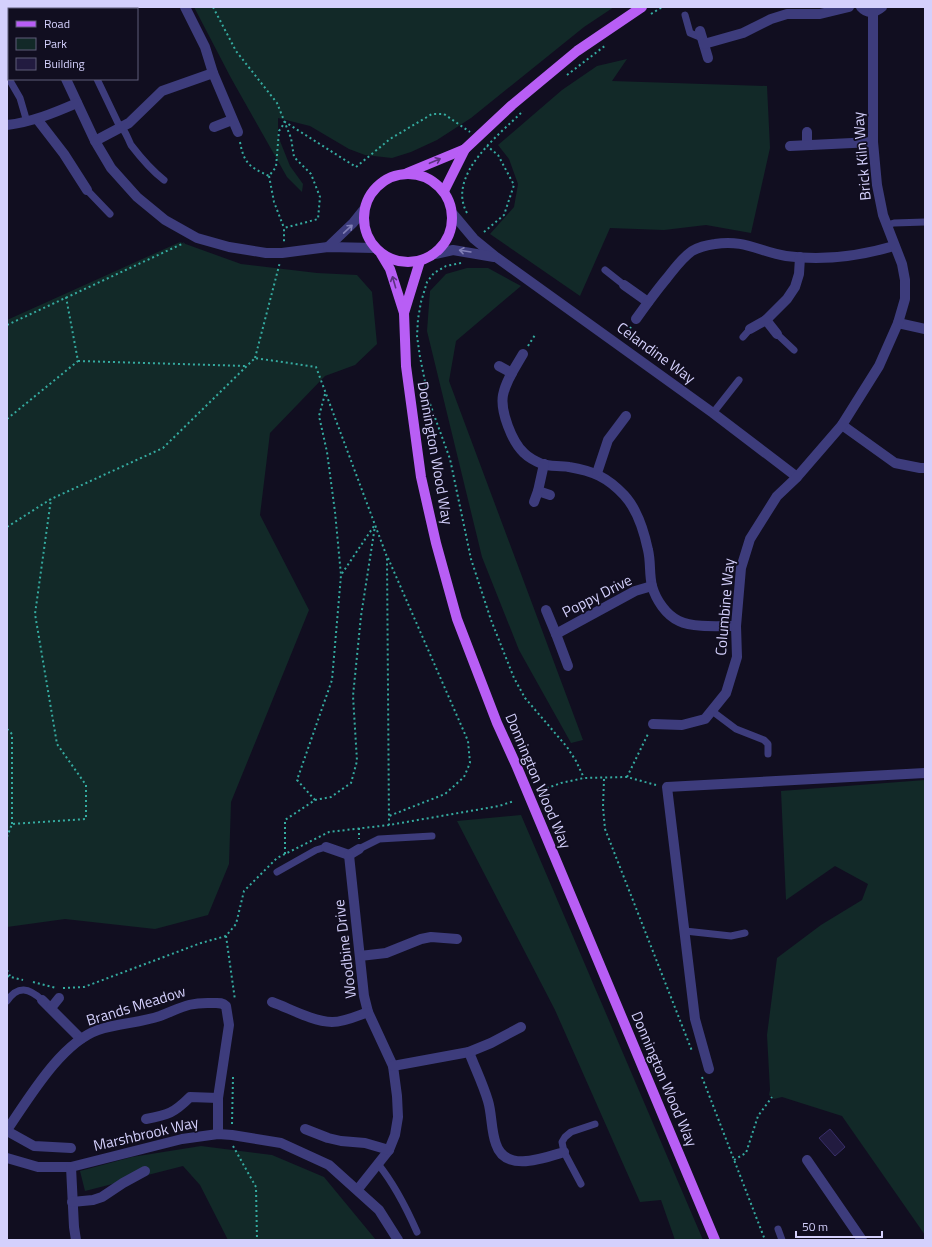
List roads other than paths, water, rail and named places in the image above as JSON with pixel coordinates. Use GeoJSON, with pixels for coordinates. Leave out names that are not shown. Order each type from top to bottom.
{"type":"FeatureCollection","features":[{"type":"Feature","properties":{"kind":"main road"},"geometry":{"type":"LineString","coordinates":[[444,191],[465,149],[478,134],[577,51],[642,7]]}},
{"type":"Feature","properties":{"kind":"main road"},"geometry":{"type":"LineString","coordinates":[[405,174],[420,175],[433,181],[444,191],[450,202],[453,214],[452,229],[446,243],[435,254],[420,262],[406,263],[393,260],[378,251],[367,236],[364,222],[365,208],[369,197],[376,188],[389,178],[405,174],[465,149]]}},
{"type":"Feature","properties":{"kind":"main road","name":"Donnington Wood Way"},"geometry":{"type":"LineString","coordinates":[[378,251],[390,269],[404,313],[406,366],[421,477],[436,543],[457,619],[497,723],[517,767],[715,1240]]}},
{"type":"Feature","properties":{"kind":"main road","name":"Donnington Wood Way"},"geometry":{"type":"LineString","coordinates":[[404,313],[420,262]]}},
{"type":"Feature","properties":{"kind":"street"},"geometry":{"type":"LineString","coordinates":[[185,7],[205,47],[213,73],[238,132]]}},
{"type":"Feature","properties":{"kind":"street"},"geometry":{"type":"LineString","coordinates":[[708,58],[702,38],[743,33],[771,19],[787,14],[820,14],[849,7]]}},
{"type":"Feature","properties":{"kind":"street"},"geometry":{"type":"LineString","coordinates":[[861,7],[867,12],[877,10]]}},
{"type":"Feature","properties":{"kind":"street","name":"Brick Kiln Way"},"geometry":{"type":"LineString","coordinates":[[797,477],[842,424],[879,366],[898,323],[905,299],[905,280],[902,264],[883,214],[877,185],[873,142],[877,10]]}},
{"type":"Feature","properties":{"kind":"street"},"geometry":{"type":"LineString","coordinates":[[95,141],[129,123],[162,91],[213,73]]}},
{"type":"Feature","properties":{"kind":"street"},"geometry":{"type":"LineString","coordinates":[[66,80],[95,141],[111,168],[127,187],[165,220],[197,238],[229,247],[266,253],[282,253],[328,247],[378,251]]}},
{"type":"Feature","properties":{"kind":"street"},"geometry":{"type":"LineString","coordinates":[[7,125],[32,120],[77,103]]}},
{"type":"Feature","properties":{"kind":"street"},"geometry":{"type":"LineString","coordinates":[[32,120],[64,154],[87,190]]}},
{"type":"Feature","properties":{"kind":"street"},"geometry":{"type":"LineString","coordinates":[[214,127],[232,120]]}},
{"type":"Feature","properties":{"kind":"street"},"geometry":{"type":"LineString","coordinates":[[807,132],[808,145]]}},
{"type":"Feature","properties":{"kind":"street"},"geometry":{"type":"LineString","coordinates":[[790,146],[873,142]]}},
{"type":"Feature","properties":{"kind":"street"},"geometry":{"type":"LineString","coordinates":[[328,247],[353,224],[365,208]]}},
{"type":"Feature","properties":{"kind":"street","name":"Celandine Way"},"geometry":{"type":"LineString","coordinates":[[453,214],[474,238],[496,257],[713,413],[797,477]]}},
{"type":"Feature","properties":{"kind":"street"},"geometry":{"type":"LineString","coordinates":[[636,319],[679,263],[692,251],[706,245],[727,242],[740,243],[785,256],[800,257],[834,257],[877,251],[894,246]]}},
{"type":"Feature","properties":{"kind":"street","name":"Celandine Way"},"geometry":{"type":"LineString","coordinates":[[435,254],[454,250],[496,257]]}},
{"type":"Feature","properties":{"kind":"street"},"geometry":{"type":"LineString","coordinates":[[750,329],[766,320],[787,299],[795,287],[799,274],[800,257]]}},
{"type":"Feature","properties":{"kind":"street"},"geometry":{"type":"LineString","coordinates":[[624,285],[648,302]]}},
{"type":"Feature","properties":{"kind":"street"},"geometry":{"type":"LineString","coordinates":[[766,320],[777,334]]}},
{"type":"Feature","properties":{"kind":"street"},"geometry":{"type":"LineString","coordinates":[[898,323],[925,329]]}},
{"type":"Feature","properties":{"kind":"street"},"geometry":{"type":"LineString","coordinates":[[523,354],[512,373],[503,394],[502,407],[506,421],[523,452],[530,458],[544,464],[569,467],[597,474],[608,480],[625,496],[638,515],[649,551],[652,586],[658,600],[667,613],[679,621],[690,625],[736,626]]}},
{"type":"Feature","properties":{"kind":"street"},"geometry":{"type":"LineString","coordinates":[[499,366],[512,373]]}},
{"type":"Feature","properties":{"kind":"street"},"geometry":{"type":"LineString","coordinates":[[597,474],[608,440],[626,416]]}},
{"type":"Feature","properties":{"kind":"street"},"geometry":{"type":"LineString","coordinates":[[842,424],[895,464],[925,468]]}},
{"type":"Feature","properties":{"kind":"street"},"geometry":{"type":"LineString","coordinates":[[534,502],[544,464]]}},
{"type":"Feature","properties":{"kind":"street","name":"Columbine Way"},"geometry":{"type":"LineString","coordinates":[[653,724],[682,726],[705,719],[726,694],[737,657],[736,626],[741,568],[750,539],[777,496],[797,477]]}},
{"type":"Feature","properties":{"kind":"street"},"geometry":{"type":"LineString","coordinates":[[538,491],[550,495]]}},
{"type":"Feature","properties":{"kind":"street","name":"Poppy Drive"},"geometry":{"type":"LineString","coordinates":[[556,634],[635,591],[652,586]]}},
{"type":"Feature","properties":{"kind":"street","name":"Poppy Drive"},"geometry":{"type":"LineString","coordinates":[[546,610],[568,666]]}},
{"type":"Feature","properties":{"kind":"street"},"geometry":{"type":"LineString","coordinates":[[709,1069],[695,1019],[667,787],[925,773]]}},
{"type":"Feature","properties":{"kind":"street"},"geometry":{"type":"LineString","coordinates":[[326,847],[349,855],[359,848]]}},
{"type":"Feature","properties":{"kind":"street","name":"Woodbine Drive"},"geometry":{"type":"LineString","coordinates":[[349,855],[364,996],[368,1012],[393,1066],[398,1117],[395,1135],[389,1150],[358,1190]]}},
{"type":"Feature","properties":{"kind":"street"},"geometry":{"type":"LineString","coordinates":[[360,956],[386,953],[420,939],[431,937],[457,939]]}},
{"type":"Feature","properties":{"kind":"street"},"geometry":{"type":"LineString","coordinates":[[51,1008],[59,998]]}},
{"type":"Feature","properties":{"kind":"street","name":"Brands Meadow"},"geometry":{"type":"LineString","coordinates":[[42,1000],[81,1039]]}},
{"type":"Feature","properties":{"kind":"street"},"geometry":{"type":"LineString","coordinates":[[272,1002],[322,1021],[333,1022],[368,1012]]}},
{"type":"Feature","properties":{"kind":"street","name":"Brands Meadow"},"geometry":{"type":"LineString","coordinates":[[71,1148],[34,1146],[7,1130],[39,1083],[60,1058],[81,1039],[97,1030],[160,1016],[191,1003],[223,1003],[226,1006],[229,1025],[218,1098],[218,1134]]}},
{"type":"Feature","properties":{"kind":"street"},"geometry":{"type":"LineString","coordinates":[[393,1066],[469,1052],[521,1027]]}},
{"type":"Feature","properties":{"kind":"street"},"geometry":{"type":"LineString","coordinates":[[469,1052],[488,1101],[495,1143],[500,1152],[506,1157],[516,1161],[533,1160],[564,1152]]}},
{"type":"Feature","properties":{"kind":"street"},"geometry":{"type":"LineString","coordinates":[[146,1119],[168,1115],[179,1108],[190,1097],[218,1098]]}},
{"type":"Feature","properties":{"kind":"street"},"geometry":{"type":"LineString","coordinates":[[305,1129],[328,1138],[341,1141],[366,1143],[389,1150]]}},
{"type":"Feature","properties":{"kind":"street","name":"Marshbrook Way"},"geometry":{"type":"LineString","coordinates":[[7,1158],[38,1167],[71,1167],[182,1139],[218,1134],[281,1143],[329,1165],[380,1210],[398,1240]]}},
{"type":"Feature","properties":{"kind":"street"},"geometry":{"type":"LineString","coordinates":[[807,1160],[862,1240]]}},
{"type":"Feature","properties":{"kind":"street"},"geometry":{"type":"LineString","coordinates":[[71,1167],[72,1202],[76,1240]]}},
{"type":"Feature","properties":{"kind":"street"},"geometry":{"type":"LineString","coordinates":[[72,1202],[93,1200],[102,1197],[122,1183],[145,1171]]}},
{"type":"Feature","properties":{"kind":"lane"},"geometry":{"type":"LineString","coordinates":[[685,15],[690,33],[702,38]]}},
{"type":"Feature","properties":{"kind":"lane"},"geometry":{"type":"LineString","coordinates":[[10,80],[32,120]]}},
{"type":"Feature","properties":{"kind":"lane"},"geometry":{"type":"LineString","coordinates":[[97,80],[118,123],[122,126],[130,142],[142,159],[164,180]]}},
{"type":"Feature","properties":{"kind":"lane"},"geometry":{"type":"LineString","coordinates":[[87,190],[110,214]]}},
{"type":"Feature","properties":{"kind":"lane"},"geometry":{"type":"LineString","coordinates":[[887,225],[894,223],[925,222]]}},
{"type":"Feature","properties":{"kind":"lane"},"geometry":{"type":"LineString","coordinates":[[605,270],[624,285]]}},
{"type":"Feature","properties":{"kind":"lane"},"geometry":{"type":"LineString","coordinates":[[743,337],[750,329]]}},
{"type":"Feature","properties":{"kind":"lane"},"geometry":{"type":"LineString","coordinates":[[777,334],[794,350]]}},
{"type":"Feature","properties":{"kind":"lane"},"geometry":{"type":"LineString","coordinates":[[713,413],[738,380]]}},
{"type":"Feature","properties":{"kind":"lane"},"geometry":{"type":"LineString","coordinates":[[712,711],[736,729],[764,740],[768,744],[768,754]]}},
{"type":"Feature","properties":{"kind":"lane"},"geometry":{"type":"LineString","coordinates":[[359,848],[379,839],[432,836]]}},
{"type":"Feature","properties":{"kind":"lane"},"geometry":{"type":"LineString","coordinates":[[277,872],[316,850],[326,847]]}},
{"type":"Feature","properties":{"kind":"lane"},"geometry":{"type":"LineString","coordinates":[[685,931],[730,936],[745,933]]}},
{"type":"Feature","properties":{"kind":"lane"},"geometry":{"type":"LineString","coordinates":[[7,1001],[14,992],[20,990],[34,993],[42,1000]]}},
{"type":"Feature","properties":{"kind":"lane"},"geometry":{"type":"LineString","coordinates":[[582,1184],[564,1152],[562,1142],[571,1132],[595,1124]]}},
{"type":"Feature","properties":{"kind":"lane"},"geometry":{"type":"LineString","coordinates":[[378,1164],[395,1187],[408,1210],[417,1232]]}},
{"type":"Feature","properties":{"kind":"lane"},"geometry":{"type":"LineString","coordinates":[[778,1229],[782,1240]]}}]}
